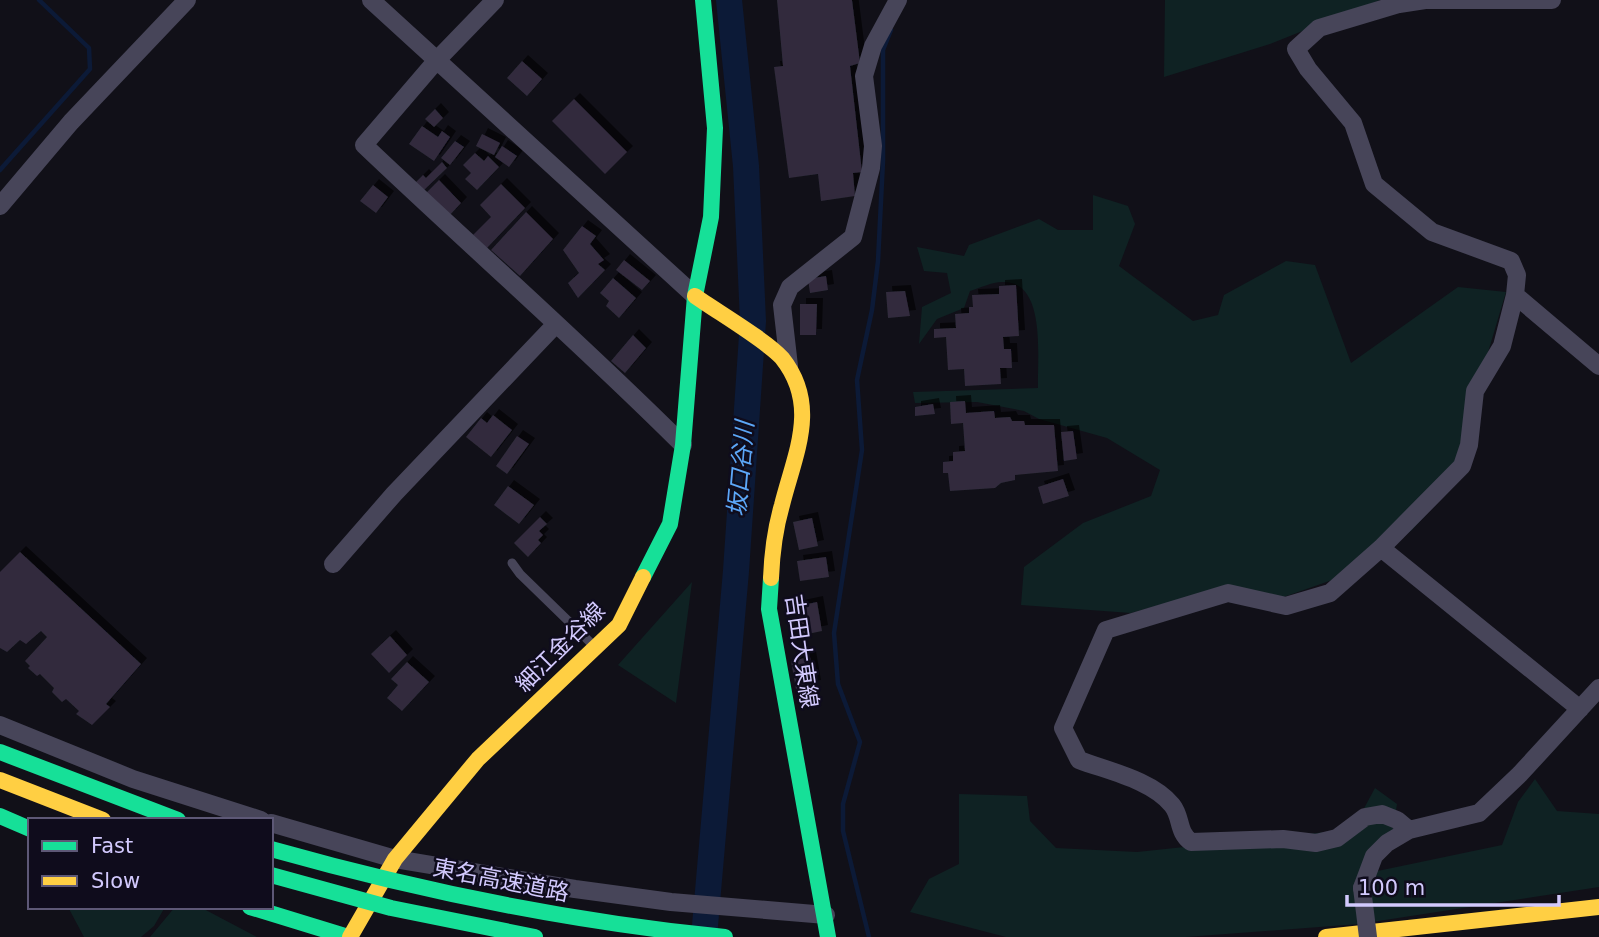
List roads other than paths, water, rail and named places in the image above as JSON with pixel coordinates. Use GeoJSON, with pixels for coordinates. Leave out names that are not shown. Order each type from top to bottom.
{"type":"FeatureCollection","features":[{"type":"Feature","properties":{"kind":"main road","name":"細江金谷線"},"geometry":{"type":"LineString","coordinates":[[349,937],[392,865],[478,759],[619,625],[670,524],[703,301],[710,217],[715,128],[703,0]]}},
{"type":"Feature","properties":{"kind":"main road"},"geometry":{"type":"LineString","coordinates":[[703,301],[785,361]]}},
{"type":"Feature","properties":{"kind":"main road","name":"吉田大東線"},"geometry":{"type":"LineString","coordinates":[[785,361],[800,393],[806,432],[778,521],[770,570],[769,608],[827,926]]}},
{"type":"Feature","properties":{"kind":"main road"},"geometry":{"type":"LineString","coordinates":[[0,752],[173,818]]}},
{"type":"Feature","properties":{"kind":"main road"},"geometry":{"type":"LineString","coordinates":[[0,780],[98,818]]}},
{"type":"Feature","properties":{"kind":"main road"},"geometry":{"type":"LineString","coordinates":[[0,816],[28,828]]}},
{"type":"Feature","properties":{"kind":"main road","name":"東名高速道路"},"geometry":{"type":"LineString","coordinates":[[273,850],[390,881],[496,903],[589,920],[725,937]]}},
{"type":"Feature","properties":{"kind":"main road"},"geometry":{"type":"LineString","coordinates":[[273,876],[403,911],[535,937]]}},
{"type":"Feature","properties":{"kind":"main road"},"geometry":{"type":"LineString","coordinates":[[1326,937],[1599,907]]}},
{"type":"Feature","properties":{"kind":"main road"},"geometry":{"type":"LineString","coordinates":[[257,909],[349,937]]}},
{"type":"Feature","properties":{"kind":"street"},"geometry":{"type":"LineString","coordinates":[[0,206],[71,122],[187,0]]}},
{"type":"Feature","properties":{"kind":"street"},"geometry":{"type":"LineString","coordinates":[[371,0],[703,301]]}},
{"type":"Feature","properties":{"kind":"street"},"geometry":{"type":"LineString","coordinates":[[495,0],[436,61],[364,145],[632,392],[683,445]]}},
{"type":"Feature","properties":{"kind":"street"},"geometry":{"type":"LineString","coordinates":[[785,361],[782,305],[790,286],[853,237],[871,168],[873,146],[864,76],[873,46],[898,0]]}},
{"type":"Feature","properties":{"kind":"street"},"geometry":{"type":"LineString","coordinates":[[1409,830],[1397,820],[1382,814],[1366,817],[1337,838],[1316,843],[1283,839],[1191,842],[1182,836],[1174,807],[1158,791],[1079,760],[1063,728],[1106,630],[1228,593],[1286,606],[1330,593],[1381,548],[1462,466],[1469,444],[1475,391],[1502,346],[1515,295],[1517,275],[1511,261],[1432,232],[1374,184],[1353,123],[1308,69],[1296,48],[1319,28],[1399,4],[1425,0],[1552,0]]}},
{"type":"Feature","properties":{"kind":"street"},"geometry":{"type":"LineString","coordinates":[[1515,295],[1599,366]]}},
{"type":"Feature","properties":{"kind":"street"},"geometry":{"type":"LineString","coordinates":[[332,564],[394,494],[556,324]]}},
{"type":"Feature","properties":{"kind":"street"},"geometry":{"type":"LineString","coordinates":[[1381,548],[1580,709]]}},
{"type":"Feature","properties":{"kind":"street"},"geometry":{"type":"LineString","coordinates":[[1368,937],[1362,888],[1374,856],[1387,843],[1409,830],[1479,813],[1520,774],[1599,688]]}},
{"type":"Feature","properties":{"kind":"street"},"geometry":{"type":"LineString","coordinates":[[0,724],[133,779],[255,818]]}},
{"type":"Feature","properties":{"kind":"street"},"geometry":{"type":"LineString","coordinates":[[273,824],[392,865],[733,917],[827,926]]}},
{"type":"Feature","properties":{"kind":"street"},"geometry":{"type":"LineString","coordinates":[[673,906],[754,909],[827,926]]}},
{"type":"Feature","properties":{"kind":"lane"},"geometry":{"type":"LineString","coordinates":[[512,563],[520,575],[595,647]]}},
{"type":"Feature","properties":{"kind":"waterway"},"geometry":{"type":"LineString","coordinates":[[0,170],[90,69],[89,48],[39,0]]}},
{"type":"Feature","properties":{"kind":"waterway","name":"坂口谷川"},"geometry":{"type":"LineString","coordinates":[[704,937],[736,571],[753,321],[746,166],[729,0]]}},
{"type":"Feature","properties":{"kind":"waterway"},"geometry":{"type":"LineString","coordinates":[[869,937],[843,831],[843,804],[860,742],[838,684],[834,633],[862,450],[857,380],[872,310],[878,261],[883,161],[883,50],[891,30]]}}]}
